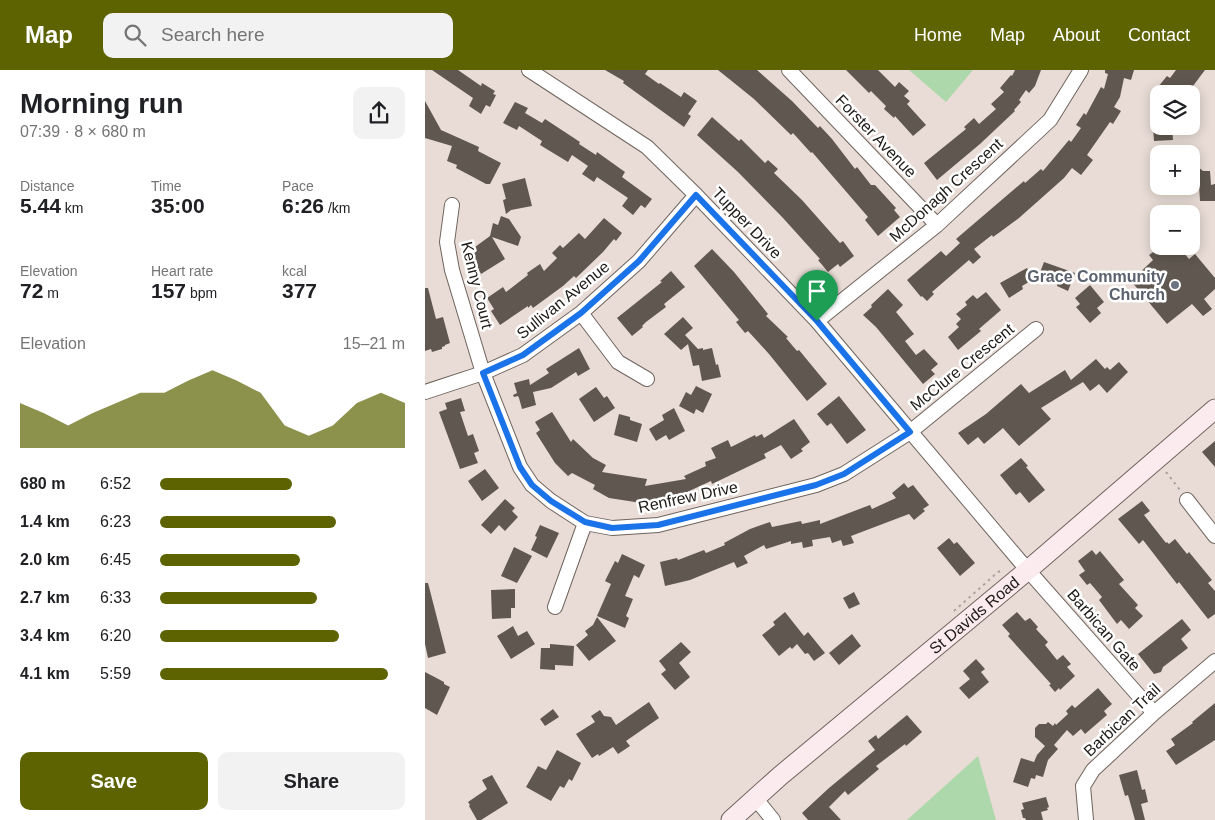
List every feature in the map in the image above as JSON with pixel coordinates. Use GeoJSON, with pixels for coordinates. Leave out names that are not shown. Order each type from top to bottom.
{"type":"FeatureCollection","features":[{"type":"Feature","properties":{"kind":"main road","name":"St Davids Road"},"geometry":{"type":"LineString","coordinates":[[731,820],[780,776],[1028,570],[1215,409]]}},
{"type":"Feature","properties":{"kind":"street","name":"Tupper Drive"},"geometry":{"type":"LineString","coordinates":[[529,70],[647,148],[696,195],[817,321],[1028,570]]}},
{"type":"Feature","properties":{"kind":"street","name":"Forster Avenue"},"geometry":{"type":"LineString","coordinates":[[789,70],[937,225]]}},
{"type":"Feature","properties":{"kind":"street","name":"McDonagh Crescent"},"geometry":{"type":"LineString","coordinates":[[817,321],[937,225],[1050,120],[1081,70]]}},
{"type":"Feature","properties":{"kind":"street","name":"Sullivan Avenue"},"geometry":{"type":"LineString","coordinates":[[425,392],[483,373],[523,355],[581,313],[639,261],[696,195]]}},
{"type":"Feature","properties":{"kind":"street","name":"Kenny Court"},"geometry":{"type":"LineString","coordinates":[[452,205],[447,242],[463,306],[483,373]]}},
{"type":"Feature","properties":{"kind":"street"},"geometry":{"type":"LineString","coordinates":[[581,313],[618,362],[647,379]]}},
{"type":"Feature","properties":{"kind":"street","name":"McClure Crescent"},"geometry":{"type":"LineString","coordinates":[[910,432],[1036,329]]}},
{"type":"Feature","properties":{"kind":"street","name":"Renfrew Drive"},"geometry":{"type":"LineString","coordinates":[[483,373],[520,467],[532,485],[551,501],[585,522],[612,528],[658,525],[816,485],[844,474],[910,432]]}},
{"type":"Feature","properties":{"kind":"street"},"geometry":{"type":"LineString","coordinates":[[1187,500],[1215,536]]}},
{"type":"Feature","properties":{"kind":"street"},"geometry":{"type":"LineString","coordinates":[[555,607],[585,522]]}},
{"type":"Feature","properties":{"kind":"street","name":"Barbican Gate"},"geometry":{"type":"LineString","coordinates":[[1028,570],[1154,713]]}},
{"type":"Feature","properties":{"kind":"street","name":"Barbican Trail"},"geometry":{"type":"LineString","coordinates":[[1086,820],[1083,786],[1093,770],[1154,713],[1215,661]]}},
{"type":"Feature","properties":{"kind":"street"},"geometry":{"type":"LineString","coordinates":[[755,799],[773,820]]}},
{"type":"Feature","properties":{"kind":"path"},"geometry":{"type":"LineString","coordinates":[[1166,472],[1187,500]]}},
{"type":"Feature","properties":{"kind":"green space"},"geometry":{"type":"Polygon","coordinates":[[[909,70],[973,70],[946,102],[909,70]]]}},
{"type":"Feature","properties":{"kind":"green space"},"geometry":{"type":"Polygon","coordinates":[[[978,756],[996,820],[907,820],[978,756]]]}},
{"type":"Feature","properties":{"kind":"building"},"geometry":{"type":"Polygon","coordinates":[[[432,70],[458,70],[481,86],[482,83],[495,91],[493,94],[496,95],[490,107],[486,105],[481,114],[469,106],[473,98],[432,70]]]}},
{"type":"Feature","properties":{"kind":"building"},"geometry":{"type":"Polygon","coordinates":[[[605,70],[648,70],[645,74],[659,84],[681,97],[684,92],[697,101],[688,114],[691,116],[684,127],[623,83],[624,81],[605,70]]]}},
{"type":"Feature","properties":{"kind":"building"},"geometry":{"type":"Polygon","coordinates":[[[718,70],[757,70],[792,101],[818,128],[820,126],[855,169],[857,167],[871,185],[875,185],[896,208],[894,210],[900,217],[878,236],[865,220],[868,217],[812,152],[793,133],[791,135],[754,99],[718,70]]]}},
{"type":"Feature","properties":{"kind":"building"},"geometry":{"type":"Polygon","coordinates":[[[846,70],[878,70],[895,87],[899,82],[909,91],[904,96],[910,101],[907,104],[926,125],[913,136],[895,116],[894,118],[884,109],[886,106],[871,91],[869,93],[846,70]]]}},
{"type":"Feature","properties":{"kind":"building"},"geometry":{"type":"Polygon","coordinates":[[[1015,70],[1041,70],[1035,86],[1029,93],[1026,90],[1019,100],[1021,102],[1015,111],[980,144],[937,180],[924,163],[966,129],[964,127],[974,118],[979,124],[996,109],[991,104],[1004,92],[1000,88],[1012,76],[1015,70]]]}},
{"type":"Feature","properties":{"kind":"building"},"geometry":{"type":"Polygon","coordinates":[[[1105,70],[1134,70],[1131,80],[1124,78],[1120,97],[1114,107],[1121,111],[1113,124],[1110,122],[1087,155],[1093,160],[1081,175],[1072,168],[1064,178],[1019,218],[974,249],[981,257],[973,264],[969,260],[932,292],[934,294],[927,301],[921,297],[907,280],[941,251],[946,256],[960,243],[956,239],[1024,181],[1025,183],[1041,169],[1043,171],[1069,140],[1071,142],[1081,128],[1076,125],[1084,113],[1086,115],[1101,87],[1104,89],[1108,74],[1105,73],[1105,70]]]}},
{"type":"Feature","properties":{"kind":"building"},"geometry":{"type":"Polygon","coordinates":[[[1176,70],[1205,70],[1194,85],[1160,85],[1167,76],[1170,78],[1176,70]]]}},
{"type":"Feature","properties":{"kind":"building"},"geometry":{"type":"Polygon","coordinates":[[[425,101],[441,130],[479,147],[478,151],[501,163],[490,184],[486,184],[456,168],[457,165],[447,161],[452,146],[425,138],[425,101]]]}},
{"type":"Feature","properties":{"kind":"building"},"geometry":{"type":"Polygon","coordinates":[[[515,102],[528,108],[525,113],[542,123],[545,119],[596,155],[597,152],[625,172],[622,177],[652,199],[645,208],[641,205],[633,215],[622,206],[628,198],[597,177],[594,182],[582,174],[588,166],[572,155],[568,162],[540,145],[542,141],[519,126],[517,130],[503,123],[515,102]]]}},
{"type":"Feature","properties":{"kind":"building"},"geometry":{"type":"Polygon","coordinates":[[[712,117],[739,141],[741,139],[765,163],[768,160],[778,169],[774,173],[802,200],[840,243],[843,241],[854,256],[840,267],[838,264],[828,272],[818,260],[820,259],[783,218],[738,172],[697,135],[712,117]]]}},
{"type":"Feature","properties":{"kind":"building"},"geometry":{"type":"Polygon","coordinates":[[[1154,135],[1173,135],[1173,140],[1154,141],[1154,135]]]}},
{"type":"Feature","properties":{"kind":"building"},"geometry":{"type":"Polygon","coordinates":[[[1200,168],[1203,171],[1210,171],[1211,185],[1215,184],[1215,201],[1200,201],[1200,168]]]}},
{"type":"Feature","properties":{"kind":"building"},"geometry":{"type":"Polygon","coordinates":[[[525,178],[532,206],[511,210],[506,214],[503,200],[506,199],[502,184],[525,178]]]}},
{"type":"Feature","properties":{"kind":"building"},"geometry":{"type":"Polygon","coordinates":[[[501,216],[509,219],[521,237],[518,246],[492,237],[505,259],[481,274],[471,250],[490,236],[493,223],[498,225],[501,216]]]}},
{"type":"Feature","properties":{"kind":"building"},"geometry":{"type":"Polygon","coordinates":[[[604,218],[622,233],[616,241],[614,239],[576,278],[574,276],[533,308],[531,305],[528,308],[528,306],[500,325],[491,311],[494,309],[487,298],[503,287],[506,292],[540,264],[544,271],[557,258],[552,253],[560,245],[563,248],[579,233],[585,239],[604,218]]]}},
{"type":"Feature","properties":{"kind":"building"},"geometry":{"type":"Polygon","coordinates":[[[712,249],[734,272],[768,314],[766,316],[788,337],[786,338],[797,351],[799,350],[827,384],[807,401],[769,354],[748,331],[745,333],[736,322],[739,320],[694,266],[712,249]]]}},
{"type":"Feature","properties":{"kind":"building","name":"Grace Community Church"},"geometry":{"type":"Polygon","coordinates":[[[1149,255],[1186,255],[1189,259],[1196,255],[1215,278],[1215,289],[1204,299],[1212,309],[1203,316],[1192,304],[1167,324],[1131,281],[1153,260],[1149,255]]]}},
{"type":"Feature","properties":{"kind":"building"},"geometry":{"type":"Polygon","coordinates":[[[1044,262],[1075,273],[1068,291],[1057,286],[1058,282],[1039,275],[1044,262]]]}},
{"type":"Feature","properties":{"kind":"building"},"geometry":{"type":"Polygon","coordinates":[[[1027,268],[1034,279],[1022,286],[1023,289],[1009,298],[1000,283],[1027,268]]]}},
{"type":"Feature","properties":{"kind":"building"},"geometry":{"type":"Polygon","coordinates":[[[671,271],[685,287],[664,304],[666,307],[646,322],[632,336],[617,318],[662,282],[660,281],[671,271]]]}},
{"type":"Feature","properties":{"kind":"building"},"geometry":{"type":"Polygon","coordinates":[[[1090,285],[1104,302],[1097,308],[1101,313],[1090,323],[1076,307],[1080,304],[1075,298],[1090,285]]]}},
{"type":"Feature","properties":{"kind":"building"},"geometry":{"type":"Polygon","coordinates":[[[425,288],[428,288],[436,319],[443,317],[450,343],[442,347],[442,349],[432,352],[431,349],[425,351],[425,288]]]}},
{"type":"Feature","properties":{"kind":"building"},"geometry":{"type":"Polygon","coordinates":[[[888,289],[903,305],[896,312],[914,334],[905,341],[916,355],[924,349],[938,364],[931,370],[935,374],[923,384],[876,327],[863,315],[888,289]]]}},
{"type":"Feature","properties":{"kind":"building"},"geometry":{"type":"Polygon","coordinates":[[[986,292],[1001,310],[979,329],[981,331],[958,350],[948,337],[959,327],[956,324],[961,319],[956,314],[967,305],[965,302],[973,295],[977,299],[986,292]]]}},
{"type":"Feature","properties":{"kind":"building"},"geometry":{"type":"Polygon","coordinates":[[[683,317],[693,328],[685,335],[698,349],[712,348],[721,377],[702,381],[699,365],[693,366],[688,344],[681,350],[664,334],[683,317]]]}},
{"type":"Feature","properties":{"kind":"building"},"geometry":{"type":"Polygon","coordinates":[[[579,348],[590,369],[578,376],[576,372],[551,388],[533,392],[536,405],[522,409],[518,396],[514,397],[513,395],[517,393],[514,383],[529,379],[530,385],[549,373],[546,369],[579,348]]]}},
{"type":"Feature","properties":{"kind":"building"},"geometry":{"type":"Polygon","coordinates":[[[1096,359],[1105,369],[1107,367],[1110,370],[1119,362],[1128,372],[1107,393],[1099,384],[1090,391],[1083,382],[1041,408],[1051,419],[1019,446],[1003,428],[984,444],[978,437],[968,445],[958,433],[986,414],[1021,384],[1029,393],[1065,370],[1071,380],[1096,359]]]}},
{"type":"Feature","properties":{"kind":"building"},"geometry":{"type":"Polygon","coordinates":[[[696,386],[712,394],[703,413],[696,409],[694,414],[679,406],[686,392],[691,395],[696,386]]]}},
{"type":"Feature","properties":{"kind":"building"},"geometry":{"type":"Polygon","coordinates":[[[596,387],[604,398],[607,396],[615,408],[594,422],[579,399],[596,387]]]}},
{"type":"Feature","properties":{"kind":"building"},"geometry":{"type":"Polygon","coordinates":[[[839,396],[866,430],[847,444],[831,423],[827,426],[817,414],[839,396]]]}},
{"type":"Feature","properties":{"kind":"building"},"geometry":{"type":"Polygon","coordinates":[[[461,398],[465,411],[460,412],[468,436],[473,434],[479,451],[474,453],[478,463],[460,469],[439,412],[447,409],[445,403],[461,398]]]}},
{"type":"Feature","properties":{"kind":"building"},"geometry":{"type":"Polygon","coordinates":[[[674,408],[685,431],[669,440],[666,435],[656,441],[649,429],[664,420],[662,415],[674,408]]]}},
{"type":"Feature","properties":{"kind":"building"},"geometry":{"type":"Polygon","coordinates":[[[552,412],[571,442],[573,439],[593,458],[606,465],[602,472],[647,479],[645,486],[686,479],[684,476],[706,466],[705,462],[716,458],[711,448],[728,440],[731,447],[755,435],[756,437],[762,434],[764,438],[794,419],[810,442],[801,449],[803,451],[791,459],[781,445],[764,454],[766,458],[712,484],[711,481],[679,494],[679,498],[648,504],[609,498],[593,489],[595,485],[572,473],[568,476],[555,463],[536,433],[540,430],[535,422],[552,412]]]}},
{"type":"Feature","properties":{"kind":"building"},"geometry":{"type":"Polygon","coordinates":[[[619,414],[630,417],[630,420],[642,424],[637,442],[614,435],[619,414]]]}},
{"type":"Feature","properties":{"kind":"building"},"geometry":{"type":"Polygon","coordinates":[[[1215,441],[1215,467],[1202,452],[1215,441]]]}},
{"type":"Feature","properties":{"kind":"building"},"geometry":{"type":"Polygon","coordinates":[[[1021,458],[1045,490],[1029,503],[1020,492],[1016,495],[1000,475],[1021,458]]]}},
{"type":"Feature","properties":{"kind":"building"},"geometry":{"type":"Polygon","coordinates":[[[485,469],[499,488],[482,501],[468,481],[485,469]]]}},
{"type":"Feature","properties":{"kind":"building"},"geometry":{"type":"Polygon","coordinates":[[[904,483],[908,488],[913,485],[929,505],[914,520],[909,514],[851,536],[854,543],[843,546],[841,540],[832,543],[830,537],[812,540],[813,546],[803,548],[802,542],[791,544],[791,541],[766,549],[764,545],[744,556],[748,563],[737,568],[734,562],[690,580],[665,586],[660,562],[677,558],[678,560],[704,550],[706,553],[725,545],[724,543],[750,529],[770,522],[772,527],[801,521],[802,524],[820,520],[820,524],[870,505],[872,509],[896,498],[892,493],[904,483]]]}},
{"type":"Feature","properties":{"kind":"building"},"geometry":{"type":"Polygon","coordinates":[[[505,499],[515,508],[512,511],[518,517],[505,531],[499,525],[491,534],[481,525],[505,499]]]}},
{"type":"Feature","properties":{"kind":"building"},"geometry":{"type":"Polygon","coordinates":[[[1142,501],[1150,511],[1144,515],[1166,543],[1169,544],[1175,539],[1187,554],[1189,552],[1212,580],[1208,583],[1215,591],[1215,614],[1208,619],[1179,582],[1177,584],[1143,540],[1139,544],[1118,519],[1142,501]]]}},
{"type":"Feature","properties":{"kind":"building"},"geometry":{"type":"Polygon","coordinates":[[[540,525],[559,533],[547,558],[531,550],[540,525]]]}},
{"type":"Feature","properties":{"kind":"building"},"geometry":{"type":"Polygon","coordinates":[[[949,538],[954,544],[957,542],[975,563],[960,576],[937,548],[949,538]]]}},
{"type":"Feature","properties":{"kind":"building"},"geometry":{"type":"Polygon","coordinates":[[[514,547],[532,556],[517,583],[501,576],[514,547]]]}},
{"type":"Feature","properties":{"kind":"building"},"geometry":{"type":"Polygon","coordinates":[[[1092,550],[1096,555],[1100,551],[1124,580],[1119,584],[1138,605],[1135,608],[1143,616],[1129,629],[1121,620],[1117,624],[1099,600],[1102,597],[1090,583],[1087,585],[1079,575],[1085,571],[1078,561],[1092,550]]]}},
{"type":"Feature","properties":{"kind":"building"},"geometry":{"type":"Polygon","coordinates":[[[622,554],[645,565],[639,578],[634,575],[625,596],[633,599],[626,616],[629,618],[625,628],[597,616],[611,584],[605,581],[615,561],[618,563],[622,554]]]}},
{"type":"Feature","properties":{"kind":"building"},"geometry":{"type":"Polygon","coordinates":[[[425,583],[428,583],[446,653],[428,658],[425,644],[425,583]]]}},
{"type":"Feature","properties":{"kind":"building"},"geometry":{"type":"Polygon","coordinates":[[[515,589],[515,608],[511,608],[511,618],[492,619],[491,590],[515,589]]]}},
{"type":"Feature","properties":{"kind":"building"},"geometry":{"type":"Polygon","coordinates":[[[854,592],[860,604],[849,609],[843,598],[854,592]]]}},
{"type":"Feature","properties":{"kind":"building"},"geometry":{"type":"Polygon","coordinates":[[[785,612],[804,636],[808,632],[825,653],[814,661],[797,644],[779,656],[762,635],[775,625],[773,622],[785,612]]]}},
{"type":"Feature","properties":{"kind":"building"},"geometry":{"type":"Polygon","coordinates":[[[1017,612],[1025,621],[1030,618],[1038,627],[1036,629],[1048,642],[1045,645],[1057,660],[1063,655],[1071,664],[1067,667],[1075,676],[1060,690],[1059,688],[1055,692],[1049,685],[1051,684],[1008,636],[1010,634],[1002,625],[1017,612]]]}},
{"type":"Feature","properties":{"kind":"building"},"geometry":{"type":"Polygon","coordinates":[[[597,617],[616,641],[589,661],[576,645],[588,635],[585,631],[593,625],[597,617]]]}},
{"type":"Feature","properties":{"kind":"building"},"geometry":{"type":"Polygon","coordinates":[[[1182,619],[1191,630],[1181,639],[1188,648],[1163,667],[1161,672],[1154,674],[1138,654],[1182,619]]]}},
{"type":"Feature","properties":{"kind":"building"},"geometry":{"type":"Polygon","coordinates":[[[513,626],[518,636],[527,631],[535,644],[511,659],[497,636],[513,626]]]}},
{"type":"Feature","properties":{"kind":"building"},"geometry":{"type":"Polygon","coordinates":[[[852,634],[861,646],[839,665],[829,653],[852,634]]]}},
{"type":"Feature","properties":{"kind":"building"},"geometry":{"type":"Polygon","coordinates":[[[681,642],[691,652],[679,663],[690,677],[675,690],[661,674],[666,670],[659,661],[681,642]]]}},
{"type":"Feature","properties":{"kind":"building"},"geometry":{"type":"Polygon","coordinates":[[[550,644],[574,646],[573,666],[555,665],[555,670],[540,669],[541,648],[550,648],[550,644]]]}},
{"type":"Feature","properties":{"kind":"building"},"geometry":{"type":"Polygon","coordinates":[[[976,659],[985,669],[981,672],[989,682],[969,699],[959,688],[970,679],[963,671],[976,659]]]}},
{"type":"Feature","properties":{"kind":"building"},"geometry":{"type":"Polygon","coordinates":[[[425,672],[450,687],[437,715],[425,708],[425,672]]]}},
{"type":"Feature","properties":{"kind":"building"},"geometry":{"type":"Polygon","coordinates":[[[1098,688],[1112,704],[1104,711],[1107,715],[1085,734],[1081,729],[1073,736],[1067,730],[1054,745],[1058,749],[1048,760],[1043,777],[1036,775],[1035,779],[1031,778],[1028,787],[1013,782],[1021,758],[1034,762],[1045,746],[1035,737],[1035,728],[1039,724],[1046,724],[1048,722],[1053,726],[1055,723],[1056,725],[1068,714],[1066,711],[1072,705],[1075,708],[1098,688]]]}},
{"type":"Feature","properties":{"kind":"building"},"geometry":{"type":"Polygon","coordinates":[[[649,702],[659,718],[626,741],[630,746],[618,754],[613,747],[592,758],[576,734],[595,722],[591,716],[600,710],[604,716],[611,717],[616,725],[649,702]]]}},
{"type":"Feature","properties":{"kind":"building"},"geometry":{"type":"Polygon","coordinates":[[[1215,703],[1215,740],[1176,765],[1166,751],[1175,745],[1171,739],[1193,723],[1215,703]]]}},
{"type":"Feature","properties":{"kind":"building"},"geometry":{"type":"Polygon","coordinates":[[[553,709],[559,717],[545,726],[540,719],[553,709]]]}},
{"type":"Feature","properties":{"kind":"building"},"geometry":{"type":"Polygon","coordinates":[[[907,715],[922,732],[906,746],[905,744],[876,766],[879,769],[848,795],[845,791],[829,807],[841,820],[808,820],[802,813],[875,750],[868,741],[876,735],[878,739],[907,715]]]}},
{"type":"Feature","properties":{"kind":"building"},"geometry":{"type":"Polygon","coordinates":[[[557,750],[581,763],[572,781],[569,779],[564,788],[560,786],[551,801],[526,787],[538,766],[546,770],[557,750]]]}},
{"type":"Feature","properties":{"kind":"building"},"geometry":{"type":"Polygon","coordinates":[[[1137,770],[1142,790],[1145,789],[1148,802],[1141,804],[1145,820],[1135,820],[1128,795],[1125,796],[1119,775],[1137,770]]]}},
{"type":"Feature","properties":{"kind":"building"},"geometry":{"type":"Polygon","coordinates":[[[492,775],[508,803],[481,820],[477,820],[468,802],[487,789],[482,780],[492,775]]]}},
{"type":"Feature","properties":{"kind":"building"},"geometry":{"type":"Polygon","coordinates":[[[1046,797],[1049,807],[1047,808],[1048,810],[1041,812],[1043,820],[1026,820],[1023,818],[1021,810],[1024,809],[1022,803],[1046,797]]]}},
{"type":"Feature","properties":{"kind":"place","name":"Grace Community Church"},"geometry":{"type":"Point","coordinates":[1175,285]}},
{"type":"Feature","properties":{"kind":"route"},"geometry":{"type":"LineString","coordinates":[[696,195],[817,321],[910,432],[844,474],[816,485],[658,525],[612,528],[585,522],[551,501],[532,485],[520,467],[483,373],[523,355],[581,313],[639,261],[696,195]]}}]}
